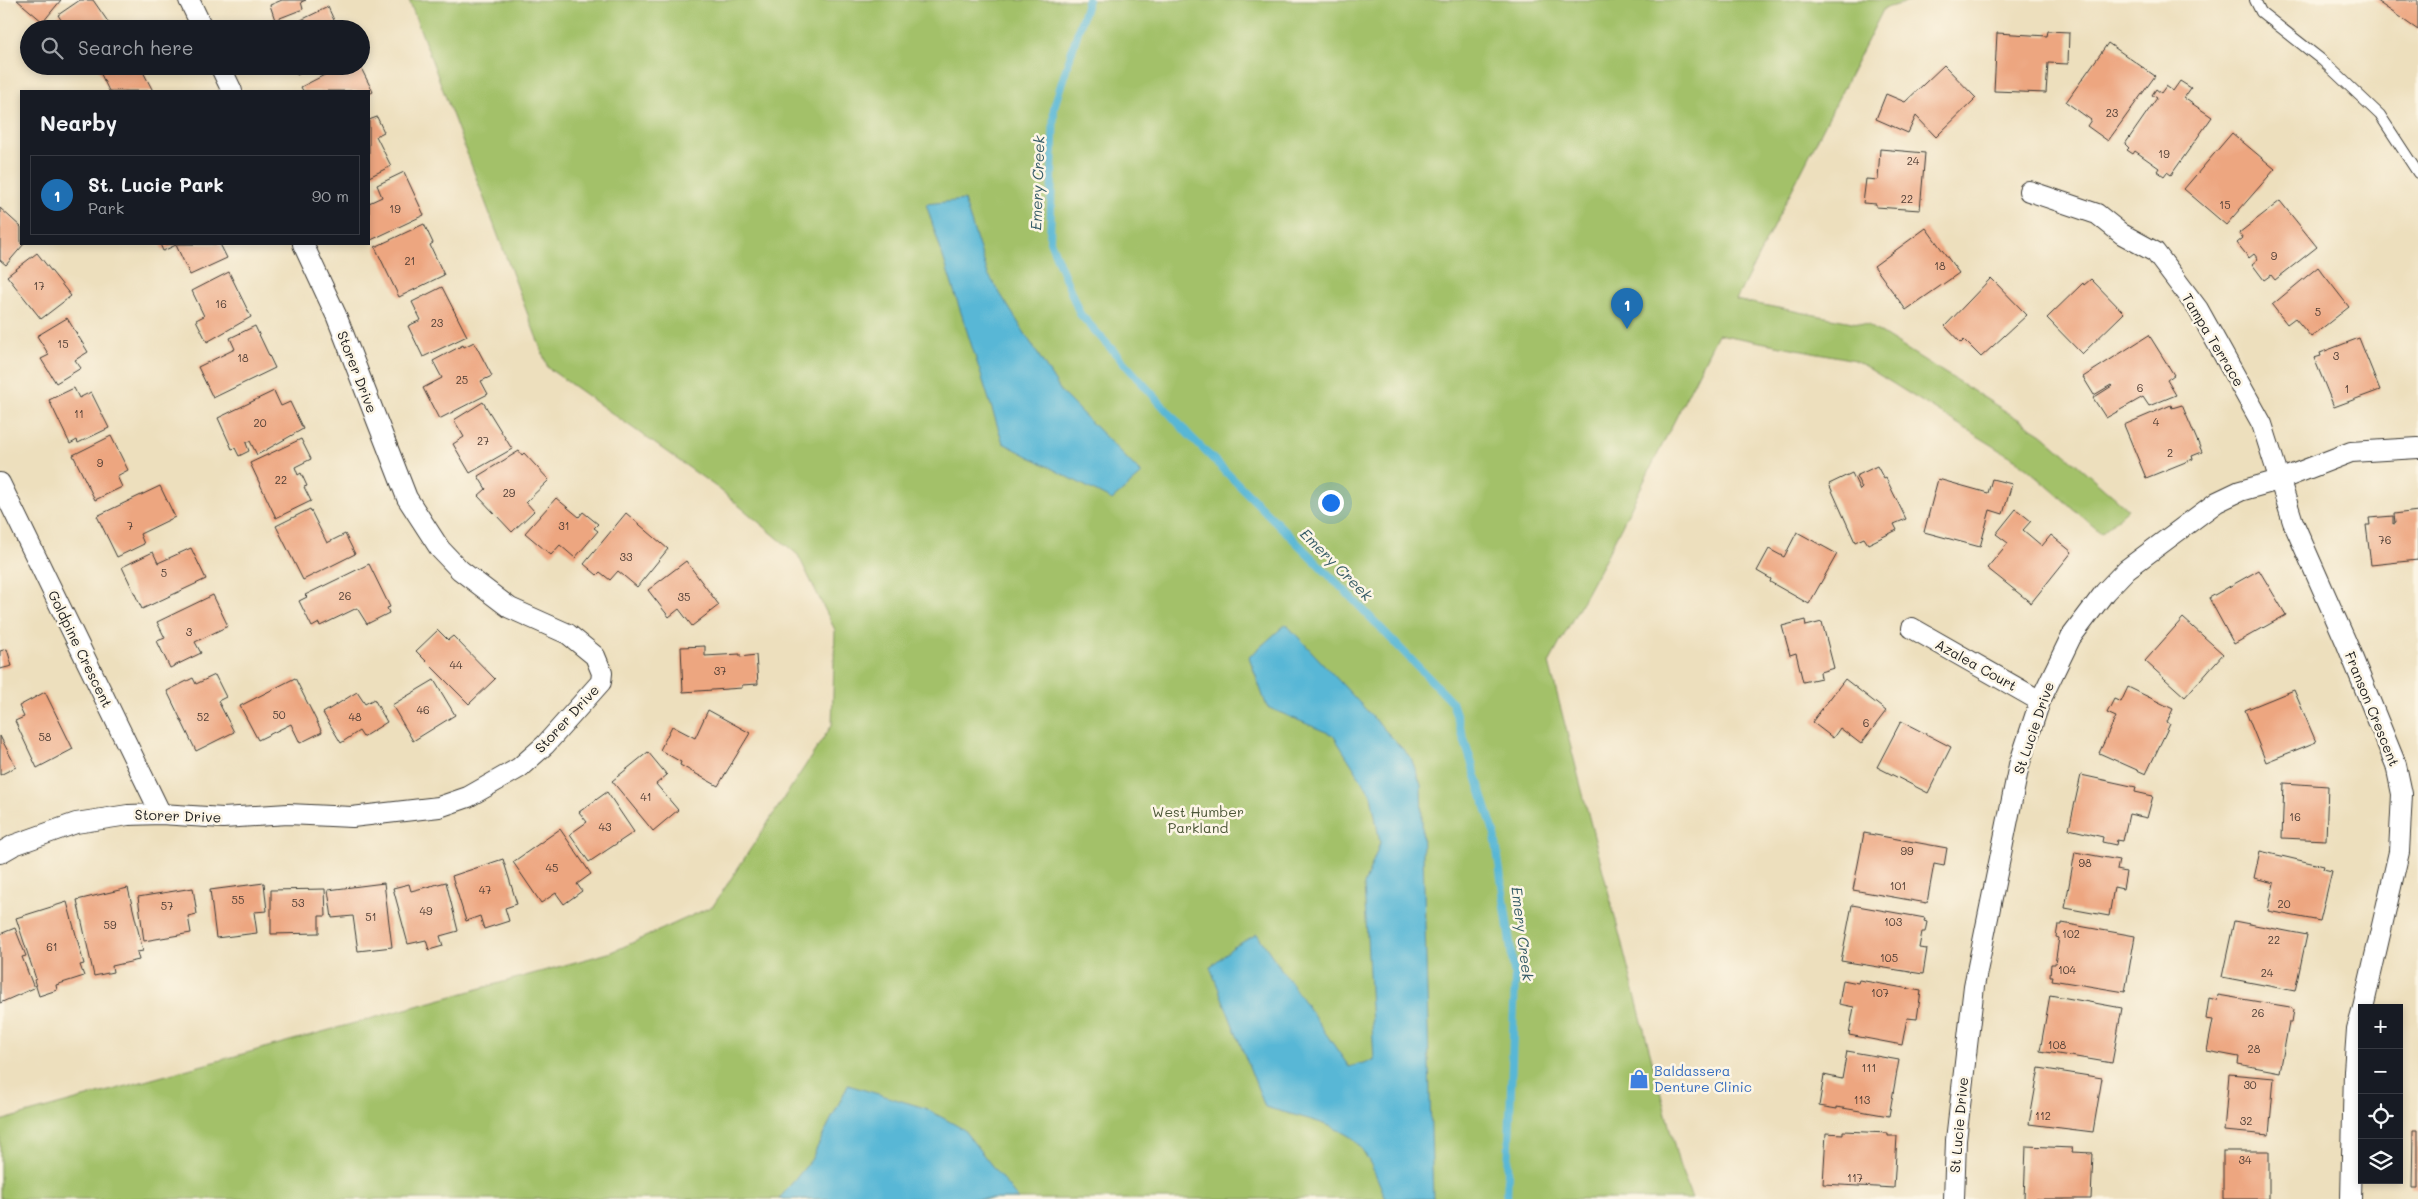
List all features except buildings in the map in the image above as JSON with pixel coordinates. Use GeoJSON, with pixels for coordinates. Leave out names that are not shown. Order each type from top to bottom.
{"type":"FeatureCollection","features":[{"type":"Feature","properties":{"kind":"street"},"geometry":{"type":"LineString","coordinates":[[189,0],[199,20]]}},
{"type":"Feature","properties":{"kind":"street"},"geometry":{"type":"LineString","coordinates":[[224,75],[232,90]]}},
{"type":"Feature","properties":{"kind":"street","name":"Tampa Terrace"},"geometry":{"type":"LineString","coordinates":[[2029,191],[2097,214],[2122,234],[2155,252],[2198,309],[2262,424],[2278,480]]}},
{"type":"Feature","properties":{"kind":"street","name":"Storer Drive"},"geometry":{"type":"LineString","coordinates":[[0,853],[14,845],[76,823],[128,815],[161,814],[222,818],[288,814],[352,817],[439,807],[468,797],[520,768],[545,746],[601,682],[602,673],[595,656],[568,634],[510,608],[460,570],[440,550],[407,498],[336,315],[303,245]]}},
{"type":"Feature","properties":{"kind":"street","name":"St Lucie Drive"},"geometry":{"type":"LineString","coordinates":[[1954,1199],[1956,1140],[1974,986],[2019,765],[2040,701],[2071,637],[2105,592],[2127,569],[2217,502],[2240,491],[2278,480],[2351,452],[2418,448]]}},
{"type":"Feature","properties":{"kind":"street","name":"Franson Crescent"},"geometry":{"type":"LineString","coordinates":[[2278,480],[2292,522],[2346,642],[2396,765],[2402,794],[2399,852],[2363,1004]]}},
{"type":"Feature","properties":{"kind":"street","name":"Goldpine Crescent"},"geometry":{"type":"LineString","coordinates":[[0,483],[161,814]]}},
{"type":"Feature","properties":{"kind":"street","name":"Azalea Court"},"geometry":{"type":"LineString","coordinates":[[1912,628],[2040,701]]}},
{"type":"Feature","properties":{"kind":"street","name":"Franson Crescent"},"geometry":{"type":"LineString","coordinates":[[2351,1199],[2354,1071],[2358,1025]]}},
{"type":"Feature","properties":{"kind":"lane"},"geometry":{"type":"LineString","coordinates":[[2255,0],[2261,12],[2323,61],[2380,114],[2418,173]]}},
{"type":"Feature","properties":{"kind":"green space","name":"West Humber Parkland"},"geometry":{"type":"Polygon","coordinates":[[[409,0],[1918,0],[1884,8],[1736,300],[1868,325],[2042,434],[2128,509],[2101,533],[2021,463],[1855,360],[1718,334],[1603,563],[1549,663],[1679,1164],[1692,1199],[0,1199],[0,1121],[612,952],[713,906],[832,725],[835,630],[798,555],[719,489],[548,368],[409,0]]]}},
{"type":"Feature","properties":{"kind":"water"},"geometry":{"type":"Polygon","coordinates":[[[964,200],[988,274],[1062,393],[1142,474],[1112,500],[1003,443],[926,204],[964,200]]]}},
{"type":"Feature","properties":{"kind":"water"},"geometry":{"type":"Polygon","coordinates":[[[1286,624],[1411,758],[1421,785],[1433,1199],[1386,1199],[1366,1156],[1349,1136],[1319,1122],[1265,1107],[1210,967],[1232,948],[1257,934],[1349,1067],[1374,1060],[1364,885],[1380,843],[1371,795],[1333,735],[1267,707],[1249,657],[1286,624]]]}},
{"type":"Feature","properties":{"kind":"water"},"geometry":{"type":"Polygon","coordinates":[[[848,1085],[925,1108],[963,1129],[1018,1199],[779,1199],[811,1160],[848,1085]]]}},
{"type":"Feature","properties":{"kind":"waterway","name":"Emery Creek"},"geometry":{"type":"LineString","coordinates":[[1088,0],[1054,107],[1050,241],[1080,314],[1189,435],[1344,590],[1452,702],[1495,835],[1515,979],[1507,1199]]}},
{"type":"Feature","properties":{"kind":"place","name":"St. Lucie Park"},"geometry":{"type":"Point","coordinates":[1627,329]}},
{"type":"Feature","properties":{"kind":"place","name":"Baldassera Denture Clinic"},"geometry":{"type":"Point","coordinates":[1639,1079]}}]}
